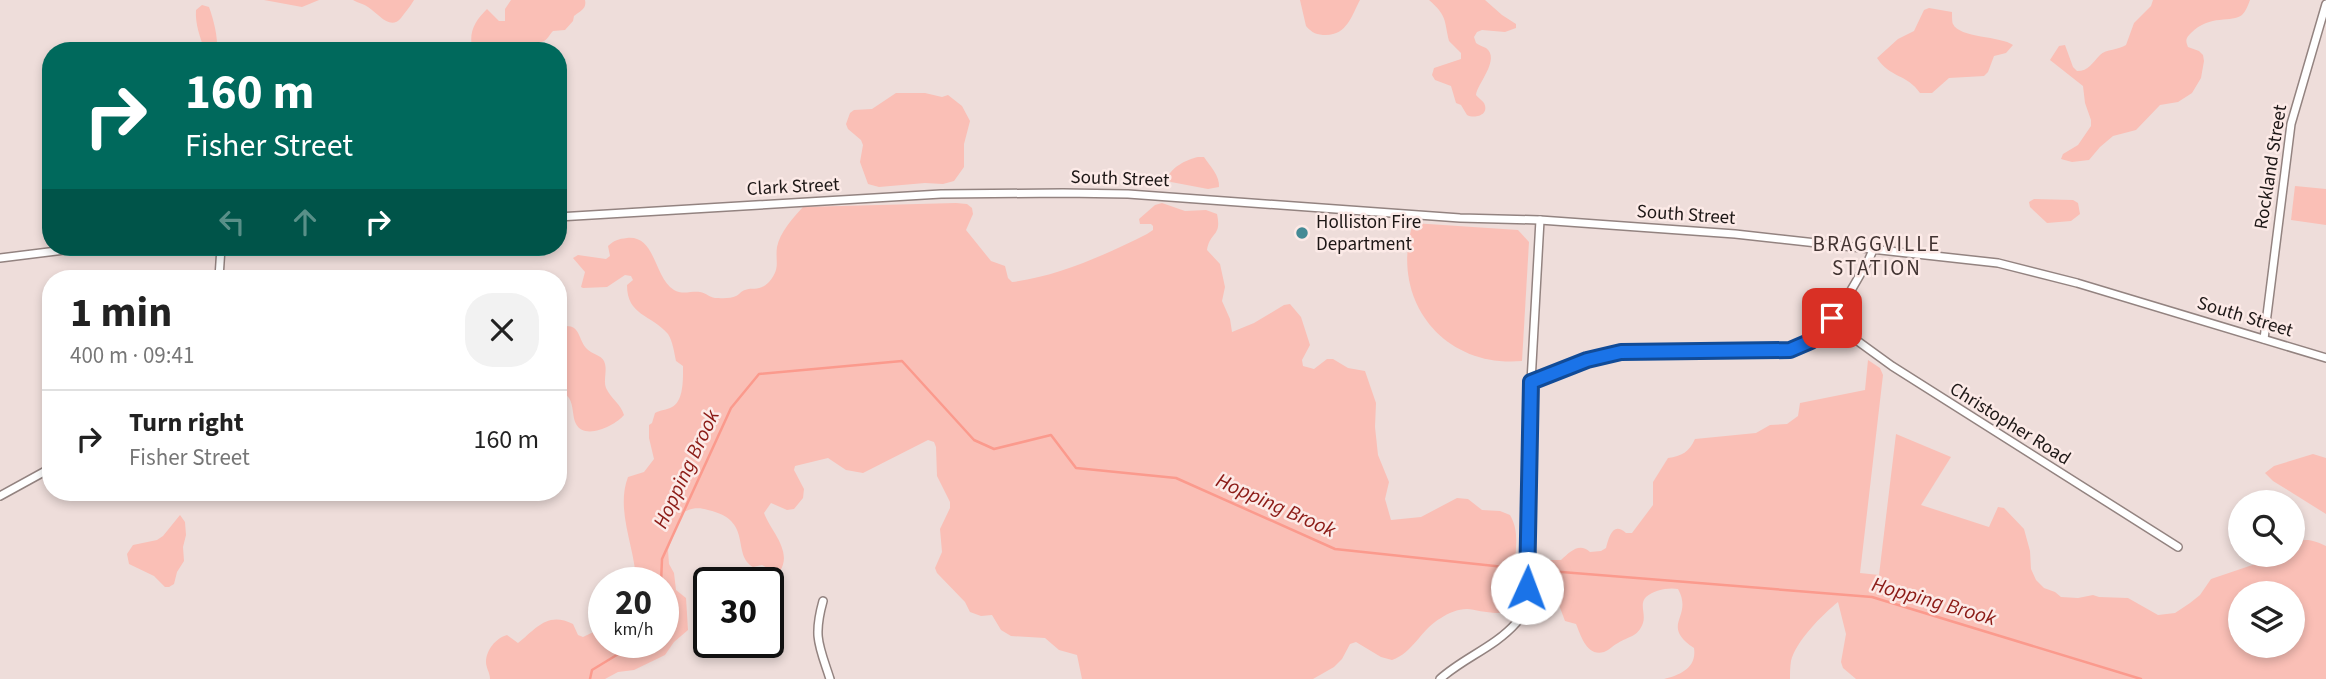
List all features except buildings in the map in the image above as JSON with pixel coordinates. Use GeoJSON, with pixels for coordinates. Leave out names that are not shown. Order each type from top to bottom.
{"type":"FeatureCollection","features":[{"type":"Feature","properties":{"kind":"street","name":"Rockland Street"},"geometry":{"type":"LineString","coordinates":[[2264,339],[2289,135],[2326,4]]}},
{"type":"Feature","properties":{"kind":"street","name":"South Street"},"geometry":{"type":"LineString","coordinates":[[1030,192],[1128,194],[1460,218],[1540,220],[1735,234],[1980,260],[2015,267],[2326,358]]}},
{"type":"Feature","properties":{"kind":"street","name":"Clark Street"},"geometry":{"type":"LineString","coordinates":[[567,216],[941,194],[1030,192]]}},
{"type":"Feature","properties":{"kind":"street"},"geometry":{"type":"LineString","coordinates":[[1440,679],[1458,663],[1489,645],[1515,625],[1526,603],[1531,382],[1540,220]]}},
{"type":"Feature","properties":{"kind":"street"},"geometry":{"type":"LineString","coordinates":[[1531,382],[1587,360],[1621,352],[1790,350],[1811,341],[1830,321],[1872,250]]}},
{"type":"Feature","properties":{"kind":"street"},"geometry":{"type":"LineString","coordinates":[[0,258],[42,253]]}},
{"type":"Feature","properties":{"kind":"street","name":"Christopher Road"},"geometry":{"type":"LineString","coordinates":[[1830,321],[1892,366],[2178,547]]}},
{"type":"Feature","properties":{"kind":"street"},"geometry":{"type":"LineString","coordinates":[[0,496],[42,473]]}},
{"type":"Feature","properties":{"kind":"street"},"geometry":{"type":"LineString","coordinates":[[823,601],[817,624],[817,637],[830,679]]}},
{"type":"Feature","properties":{"kind":"shaded area"},"geometry":{"type":"Polygon","coordinates":[[[264,0],[319,0],[302,7],[264,0]]]}},
{"type":"Feature","properties":{"kind":"shaded area"},"geometry":{"type":"Polygon","coordinates":[[[353,0],[414,0],[401,18],[393,23],[353,0]]]}},
{"type":"Feature","properties":{"kind":"shaded area"},"geometry":{"type":"Polygon","coordinates":[[[511,0],[585,0],[584,8],[574,16],[565,30],[553,31],[540,42],[472,42],[473,28],[487,9],[499,21],[505,21],[505,9],[511,0]]]}},
{"type":"Feature","properties":{"kind":"shaded area"},"geometry":{"type":"Polygon","coordinates":[[[1300,0],[1360,0],[1344,28],[1333,34],[1320,35],[1306,26],[1300,0]]]}},
{"type":"Feature","properties":{"kind":"shaded area"},"geometry":{"type":"Polygon","coordinates":[[[1429,0],[1485,0],[1516,24],[1516,28],[1505,32],[1482,30],[1474,37],[1476,43],[1486,48],[1491,58],[1476,95],[1485,107],[1481,115],[1467,115],[1461,105],[1456,103],[1451,86],[1435,80],[1432,75],[1434,68],[1461,59],[1461,53],[1449,41],[1442,14],[1429,0]]]}},
{"type":"Feature","properties":{"kind":"shaded area"},"geometry":{"type":"Polygon","coordinates":[[[2153,0],[2250,0],[2242,15],[2206,23],[2187,38],[2188,47],[2199,51],[2204,61],[2201,78],[2192,93],[2178,102],[2160,105],[2136,130],[2113,136],[2089,160],[2072,162],[2061,159],[2063,154],[2078,145],[2091,126],[2091,120],[2083,86],[2050,60],[2059,46],[2065,45],[2073,67],[2077,71],[2087,68],[2103,53],[2126,45],[2134,23],[2151,6],[2153,0]]]}},
{"type":"Feature","properties":{"kind":"shaded area"},"geometry":{"type":"Polygon","coordinates":[[[202,5],[209,7],[216,42],[201,42],[196,10],[202,5]]]}},
{"type":"Feature","properties":{"kind":"shaded area"},"geometry":{"type":"Polygon","coordinates":[[[1929,8],[1952,12],[1953,24],[1963,32],[2013,45],[2006,53],[1994,56],[1984,76],[1949,78],[1932,93],[1920,93],[1910,82],[1887,69],[1877,58],[1898,39],[1914,31],[1924,10],[1929,8]]]}},
{"type":"Feature","properties":{"kind":"shaded area"},"geometry":{"type":"Polygon","coordinates":[[[896,93],[925,93],[942,97],[948,95],[962,106],[970,121],[964,144],[964,167],[954,181],[943,184],[879,187],[868,184],[860,162],[863,145],[846,124],[854,110],[872,109],[896,93]]]}},
{"type":"Feature","properties":{"kind":"shaded area"},"geometry":{"type":"Polygon","coordinates":[[[1204,157],[1212,168],[1219,187],[1208,189],[1167,179],[1179,165],[1204,157]]]}},
{"type":"Feature","properties":{"kind":"shaded area"},"geometry":{"type":"Polygon","coordinates":[[[2295,186],[2326,189],[2326,225],[2291,220],[2295,186]]]}},
{"type":"Feature","properties":{"kind":"shaded area"},"geometry":{"type":"Polygon","coordinates":[[[2034,199],[2073,200],[2078,203],[2080,214],[2071,221],[2047,223],[2030,207],[2029,202],[2034,199]]]}},
{"type":"Feature","properties":{"kind":"shaded area"},"geometry":{"type":"Polygon","coordinates":[[[1162,203],[1185,211],[1206,210],[1217,214],[1218,227],[1207,250],[1220,264],[1225,287],[1222,301],[1232,332],[1290,304],[1301,317],[1310,345],[1302,360],[1303,366],[1314,369],[1327,359],[1333,359],[1348,368],[1365,371],[1376,403],[1378,455],[1389,482],[1385,499],[1391,520],[1421,517],[1457,498],[1468,499],[1482,510],[1500,511],[1510,515],[1516,541],[1517,597],[1513,607],[1502,613],[1467,609],[1450,613],[1434,622],[1406,652],[1392,660],[1381,657],[1356,642],[1350,644],[1334,667],[1313,679],[1082,679],[1077,655],[1059,650],[1045,638],[1011,636],[1001,630],[992,615],[981,616],[970,612],[965,602],[937,573],[935,568],[942,552],[940,529],[950,502],[937,476],[936,447],[934,442],[928,440],[863,473],[846,470],[828,458],[795,466],[794,470],[804,489],[803,498],[794,509],[787,510],[771,503],[764,513],[782,548],[784,556],[782,567],[753,567],[743,554],[740,537],[731,521],[722,515],[697,508],[681,514],[668,550],[671,567],[635,567],[625,517],[628,477],[644,472],[654,459],[649,425],[655,413],[672,407],[679,400],[683,366],[676,361],[668,334],[631,303],[627,285],[633,280],[631,276],[625,275],[607,287],[583,288],[581,287],[585,272],[573,258],[578,255],[606,259],[610,256],[608,246],[613,242],[624,238],[637,239],[644,243],[667,284],[674,290],[683,293],[700,292],[715,298],[731,298],[745,290],[762,287],[773,277],[781,236],[803,207],[967,204],[972,208],[973,214],[966,230],[991,261],[1005,266],[1012,282],[1064,270],[1147,234],[1153,230],[1153,226],[1140,224],[1139,219],[1155,205],[1162,203]]]}},
{"type":"Feature","properties":{"kind":"shaded area"},"geometry":{"type":"Polygon","coordinates":[[[1413,223],[1518,230],[1529,242],[1522,361],[1493,360],[1468,353],[1446,340],[1428,323],[1416,302],[1409,278],[1408,251],[1413,223]]]}},
{"type":"Feature","properties":{"kind":"shaded area"},"geometry":{"type":"Polygon","coordinates":[[[567,326],[574,328],[587,349],[604,361],[606,388],[624,415],[600,430],[586,431],[576,424],[569,398],[567,326]]]}},
{"type":"Feature","properties":{"kind":"shaded area"},"geometry":{"type":"Polygon","coordinates":[[[1868,360],[1880,368],[1883,375],[1860,573],[1879,575],[1896,434],[1951,457],[1921,505],[1989,527],[1998,507],[2004,508],[2024,529],[2030,551],[2031,569],[2036,580],[2044,588],[2061,597],[2093,595],[2128,598],[2158,615],[2175,613],[2200,595],[2211,579],[2246,567],[2305,567],[2305,540],[2326,546],[2326,679],[1856,679],[1843,668],[1841,662],[1846,634],[1838,602],[1817,621],[1798,645],[1791,661],[1790,679],[1664,679],[1686,670],[1694,655],[1694,648],[1679,633],[1682,599],[1678,589],[1670,588],[1646,597],[1643,603],[1644,620],[1639,631],[1633,636],[1606,651],[1598,653],[1589,649],[1576,624],[1565,621],[1559,605],[1545,596],[1530,577],[1533,560],[1561,560],[1578,548],[1590,552],[1601,551],[1606,548],[1610,535],[1615,530],[1632,533],[1653,505],[1653,482],[1668,458],[1684,453],[1695,439],[1756,433],[1770,425],[1787,424],[1798,416],[1800,403],[1865,390],[1868,360]]]}},
{"type":"Feature","properties":{"kind":"shaded area"},"geometry":{"type":"Polygon","coordinates":[[[2313,454],[2326,458],[2326,514],[2305,501],[2305,490],[2287,490],[2273,481],[2265,473],[2274,466],[2313,454]]]}},
{"type":"Feature","properties":{"kind":"shaded area"},"geometry":{"type":"Polygon","coordinates":[[[180,515],[185,522],[184,561],[174,584],[165,587],[154,576],[129,564],[127,554],[133,545],[157,540],[163,536],[180,515]]]}},
{"type":"Feature","properties":{"kind":"shaded area"},"geometry":{"type":"Polygon","coordinates":[[[679,592],[686,598],[688,630],[679,638],[679,592]]]}},
{"type":"Feature","properties":{"kind":"shaded area"},"geometry":{"type":"Polygon","coordinates":[[[556,620],[573,624],[578,635],[583,637],[588,635],[588,658],[659,658],[634,670],[618,672],[605,679],[490,679],[486,658],[496,642],[507,635],[518,643],[542,623],[556,620]]]}},
{"type":"Feature","properties":{"kind":"waterway","name":"Hopping Brook"},"geometry":{"type":"LineString","coordinates":[[662,567],[662,559],[731,408],[759,374],[902,361],[974,440],[994,449],[1051,435],[1076,468],[1176,478],[1335,549],[1523,569],[1872,597],[2141,679]]}},
{"type":"Feature","properties":{"kind":"waterway","name":"Hopping Brook"},"geometry":{"type":"LineString","coordinates":[[590,679],[592,670],[612,658]]}},
{"type":"Feature","properties":{"kind":"place","name":"Holliston Fire Department"},"geometry":{"type":"Point","coordinates":[1302,233]}},
{"type":"Feature","properties":{"kind":"district","name":"BRAGGVILLE STATION"},"geometry":{"type":"Point","coordinates":[1877,256]}},
{"type":"Feature","properties":{"kind":"route"},"geometry":{"type":"LineString","coordinates":[[1527,588],[1531,382],[1587,360],[1621,352],[1762,352],[1796,349],[1818,335],[1832,318]]}}]}
